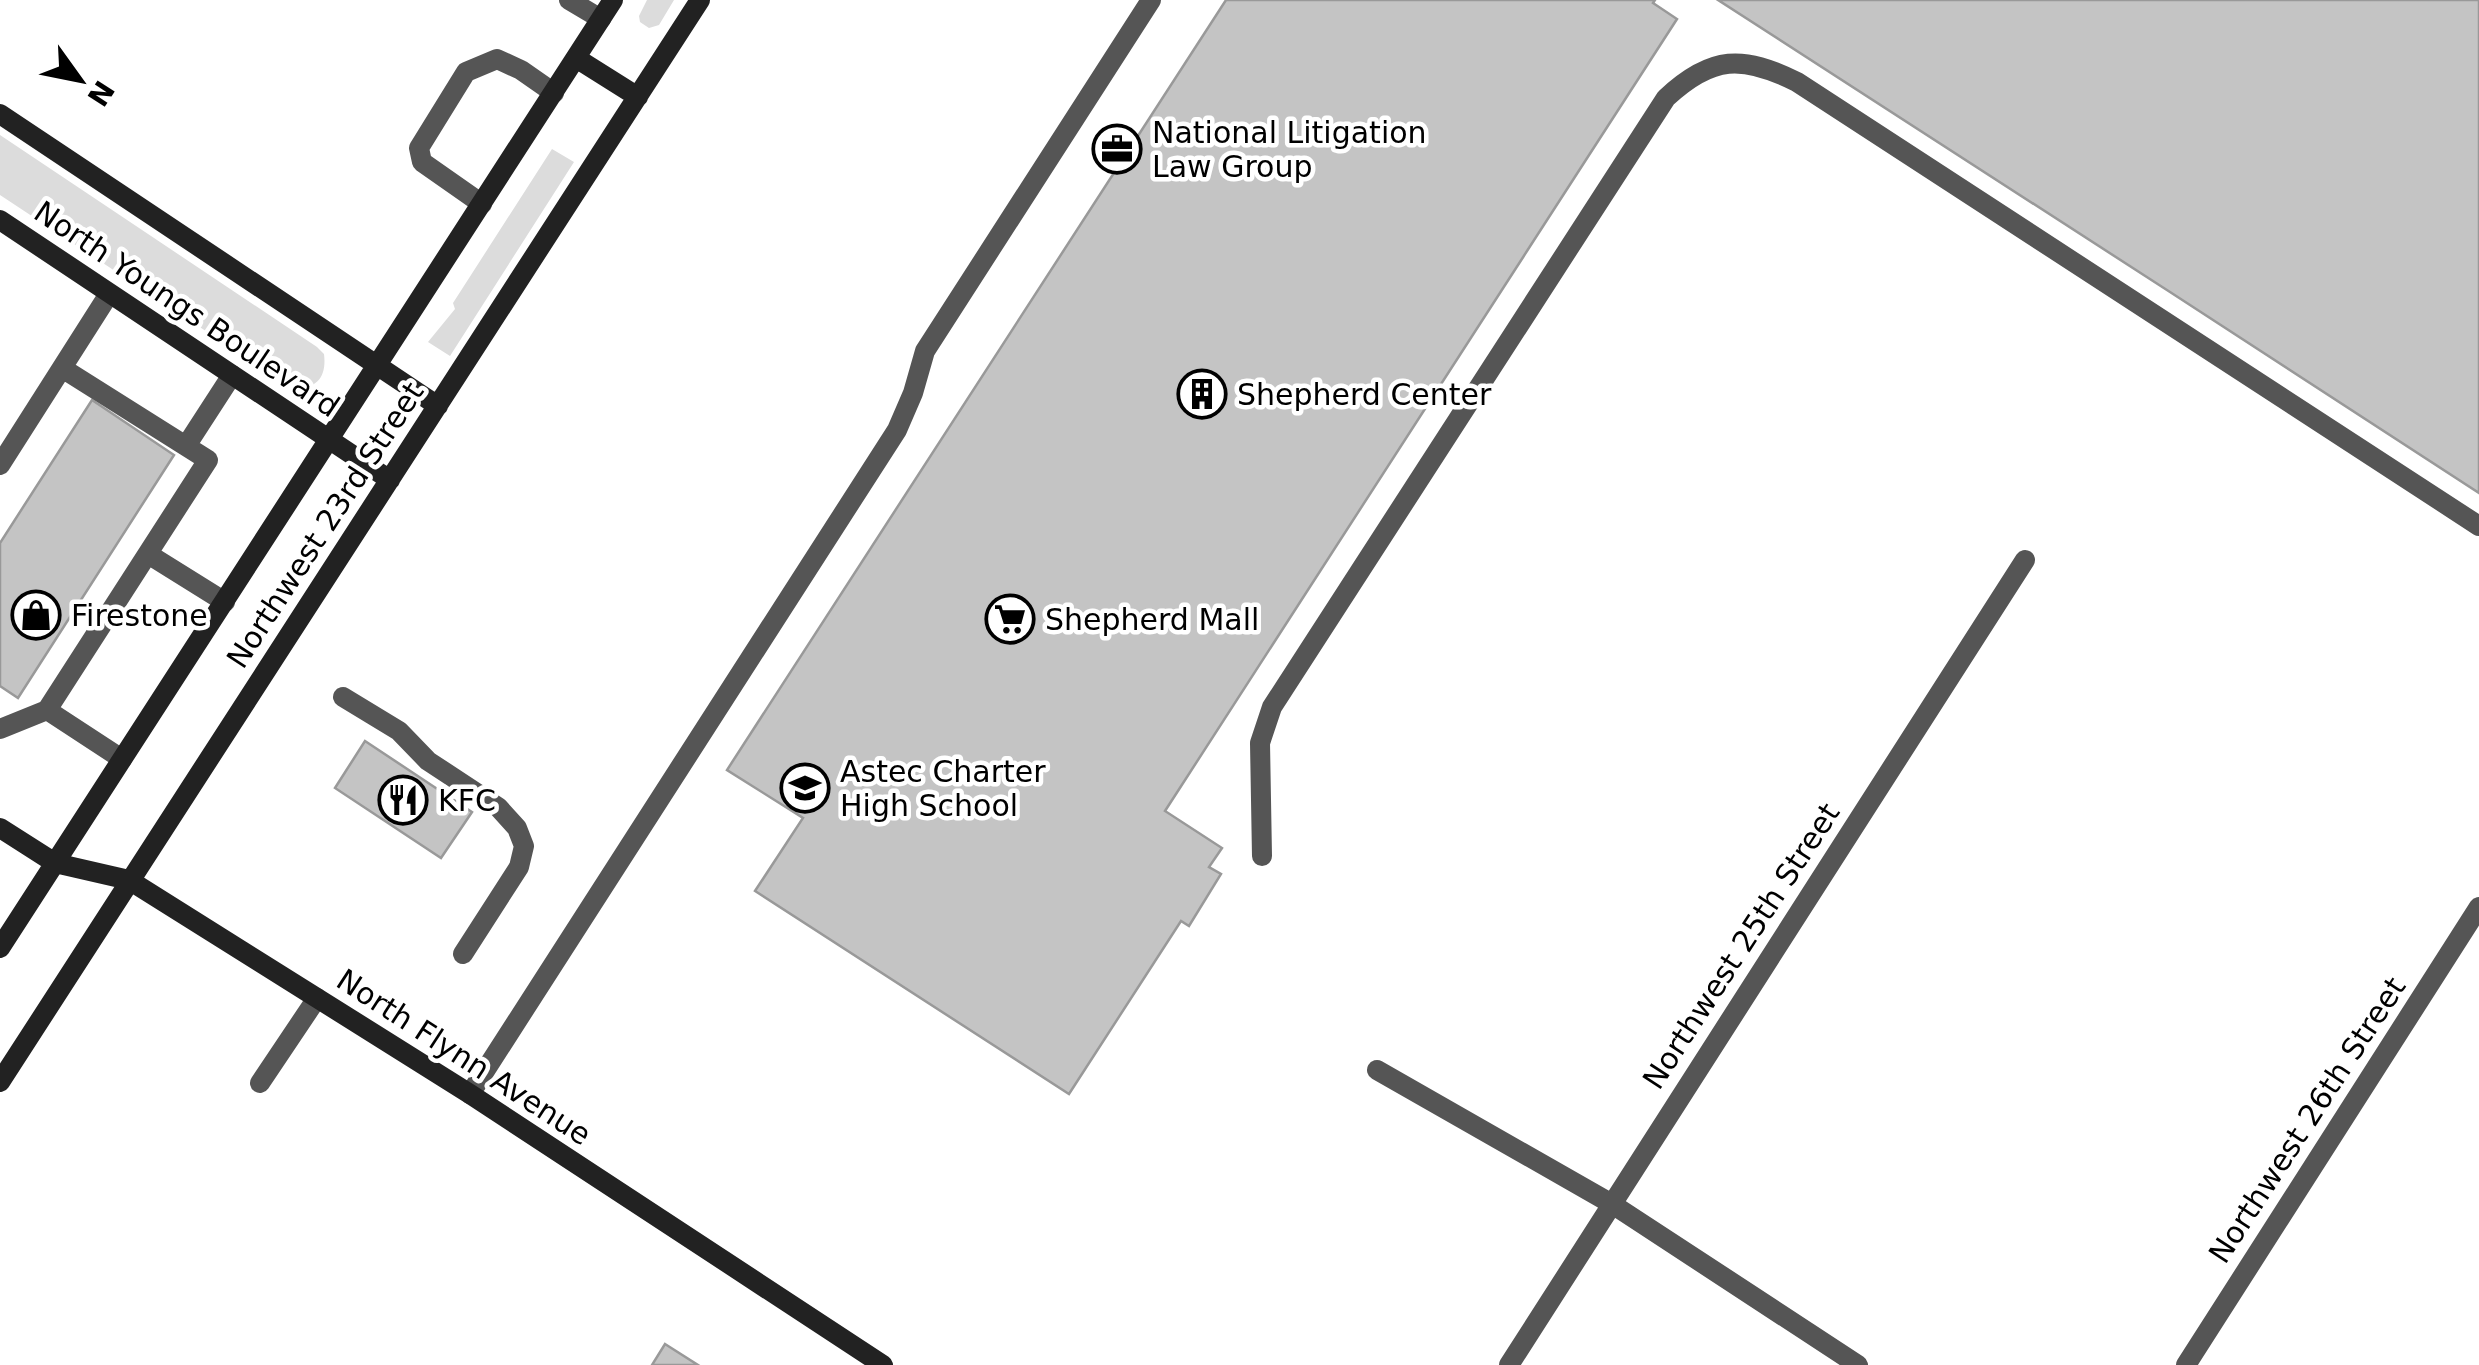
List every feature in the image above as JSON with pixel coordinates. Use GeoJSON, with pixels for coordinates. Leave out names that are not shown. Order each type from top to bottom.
{"type":"FeatureCollection","features":[{"type":"Feature","properties":{"kind":"main road","name":"Northwest 23rd Street"},"geometry":{"type":"LineString","coordinates":[[0,948],[614,0]]}},
{"type":"Feature","properties":{"kind":"main road","name":"Northwest 23rd Street"},"geometry":{"type":"LineString","coordinates":[[0,1082],[700,0]]}},
{"type":"Feature","properties":{"kind":"main road"},"geometry":{"type":"LineString","coordinates":[[576,58],[638,97]]}},
{"type":"Feature","properties":{"kind":"main road","name":"North Youngs Boulevard"},"geometry":{"type":"LineString","coordinates":[[0,114],[438,406]]}},
{"type":"Feature","properties":{"kind":"main road","name":"North Youngs Boulevard"},"geometry":{"type":"LineString","coordinates":[[0,220],[390,480]]}},
{"type":"Feature","properties":{"kind":"main road","name":"North Flynn Avenue"},"geometry":{"type":"LineString","coordinates":[[0,828],[54,863],[129,880],[470,1094],[883,1365]]}},
{"type":"Feature","properties":{"kind":"street"},"geometry":{"type":"LineString","coordinates":[[569,0],[601,19]]}},
{"type":"Feature","properties":{"kind":"street"},"geometry":{"type":"LineString","coordinates":[[470,1094],[897,430],[914,393],[925,350],[1152,0]]}},
{"type":"Feature","properties":{"kind":"street"},"geometry":{"type":"LineString","coordinates":[[482,204],[422,162],[419,148],[466,72],[497,59],[554,93]]}},
{"type":"Feature","properties":{"kind":"street"},"geometry":{"type":"LineString","coordinates":[[1262,856],[1260,744],[1272,707],[1666,98],[1686,79],[1712,66],[1738,62],[1764,66],[1798,82],[2479,526]]}},
{"type":"Feature","properties":{"kind":"street"},"geometry":{"type":"LineString","coordinates":[[0,464],[110,294]]}},
{"type":"Feature","properties":{"kind":"street"},"geometry":{"type":"LineString","coordinates":[[0,729],[47,710],[208,460],[62,368]]}},
{"type":"Feature","properties":{"kind":"street"},"geometry":{"type":"LineString","coordinates":[[186,446],[232,375]]}},
{"type":"Feature","properties":{"kind":"street"},"geometry":{"type":"LineString","coordinates":[[148,554],[224,602]]}},
{"type":"Feature","properties":{"kind":"street","name":"Northwest 25th Street"},"geometry":{"type":"LineString","coordinates":[[1509,1365],[2024,560]]}},
{"type":"Feature","properties":{"kind":"street"},"geometry":{"type":"LineString","coordinates":[[343,697],[399,731],[428,761],[498,807],[518,828],[524,846],[520,867],[463,954]]}},
{"type":"Feature","properties":{"kind":"street"},"geometry":{"type":"LineString","coordinates":[[47,710],[122,759]]}},
{"type":"Feature","properties":{"kind":"street","name":"Northwest 26th Street"},"geometry":{"type":"LineString","coordinates":[[2186,1365],[2479,907]]}},
{"type":"Feature","properties":{"kind":"street"},"geometry":{"type":"LineString","coordinates":[[260,1083],[316,998]]}},
{"type":"Feature","properties":{"kind":"street"},"geometry":{"type":"LineString","coordinates":[[1377,1070],[1612,1204],[1858,1365]]}},
{"type":"Feature","properties":{"kind":"shaded area"},"geometry":{"type":"Polygon","coordinates":[[[647,0],[674,0],[659,25],[649,28],[640,22],[639,16],[647,0]]]}},
{"type":"Feature","properties":{"kind":"shaded area"},"geometry":{"type":"Polygon","coordinates":[[[0,135],[317,347],[324,354],[322,376],[308,387],[292,388],[0,195],[0,135]]]}},
{"type":"Feature","properties":{"kind":"shaded area"},"geometry":{"type":"Polygon","coordinates":[[[552,149],[574,162],[450,356],[428,342],[455,309],[453,303],[552,149]]]}},
{"type":"Feature","properties":{"kind":"building","name":"Shepherd Center"},"geometry":{"type":"Polygon","coordinates":[[[1226,0],[1655,0],[1653,3],[1677,19],[1165,811],[1222,848],[1209,867],[1221,874],[1189,926],[1181,921],[1069,1094],[755,891],[803,818],[727,770],[1226,0]]]}},
{"type":"Feature","properties":{"kind":"building"},"geometry":{"type":"Polygon","coordinates":[[[1718,0],[2479,0],[2479,493],[2170,292],[1718,0]]]}},
{"type":"Feature","properties":{"kind":"building","name":"Firestone"},"geometry":{"type":"Polygon","coordinates":[[[92,400],[174,455],[18,698],[0,686],[0,543],[92,400]]]}},
{"type":"Feature","properties":{"kind":"building","name":"KFC"},"geometry":{"type":"Polygon","coordinates":[[[365,741],[472,812],[441,858],[335,788],[365,741]]]}},
{"type":"Feature","properties":{"kind":"building"},"geometry":{"type":"Polygon","coordinates":[[[665,1344],[698,1365],[652,1365],[665,1344]]]}},
{"type":"Feature","properties":{"kind":"place","name":"National Litigation Law Group"},"geometry":{"type":"Point","coordinates":[1117,149]}},
{"type":"Feature","properties":{"kind":"place","name":"Shepherd Center"},"geometry":{"type":"Point","coordinates":[1202,394]}},
{"type":"Feature","properties":{"kind":"place","name":"Firestone"},"geometry":{"type":"Point","coordinates":[36,615]}},
{"type":"Feature","properties":{"kind":"place","name":"Shepherd Mall"},"geometry":{"type":"Point","coordinates":[1010,619]}},
{"type":"Feature","properties":{"kind":"place","name":"Astec Charter High School"},"geometry":{"type":"Point","coordinates":[805,788]}},
{"type":"Feature","properties":{"kind":"place","name":"KFC"},"geometry":{"type":"Point","coordinates":[403,800]}}]}
